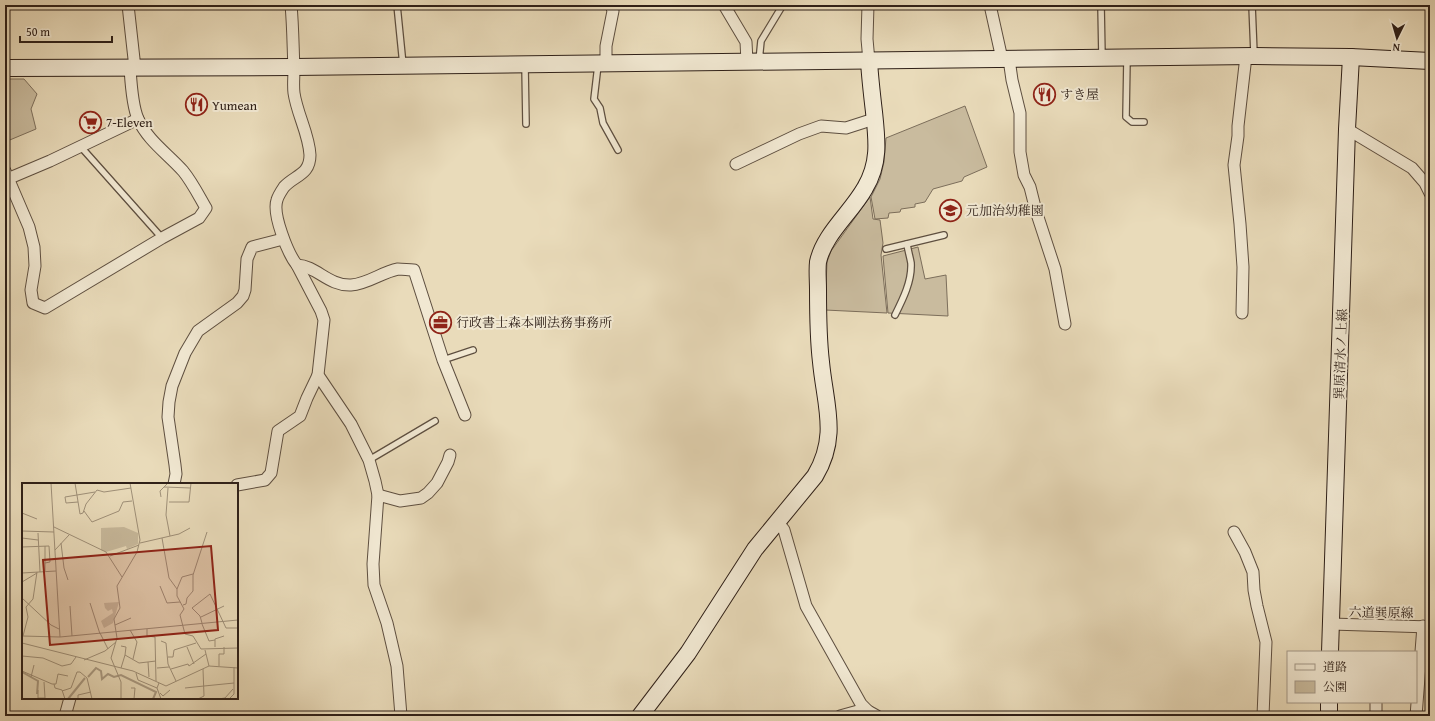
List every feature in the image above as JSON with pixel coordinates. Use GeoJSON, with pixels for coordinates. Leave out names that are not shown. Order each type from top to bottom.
{"type":"FeatureCollection","features":[{"type":"Feature","properties":{"kind":"street"},"geometry":{"type":"LineString","coordinates":[[128,5],[132,68],[130,79],[138,119],[144,130],[162,152],[183,171],[206,208],[199,218],[162,238],[45,308],[33,303],[31,290],[35,266],[34,247],[29,227],[6,177],[81,146],[138,119]]}},
{"type":"Feature","properties":{"kind":"street"},"geometry":{"type":"LineString","coordinates":[[238,485],[265,480],[271,473],[278,431],[300,416],[318,375],[324,320],[322,311],[297,265],[292,259],[283,239],[279,226],[276,201],[284,187],[302,174],[309,163],[310,157],[308,144],[294,94],[291,5]]}},
{"type":"Feature","properties":{"kind":"street"},"geometry":{"type":"LineString","coordinates":[[602,63],[613,11],[612,5]]}},
{"type":"Feature","properties":{"kind":"street"},"geometry":{"type":"LineString","coordinates":[[724,5],[746,42],[753,62]]}},
{"type":"Feature","properties":{"kind":"street"},"geometry":{"type":"LineString","coordinates":[[640,716],[688,653],[755,549],[814,476],[821,466],[826,452],[829,434],[829,417],[821,361],[817,311],[818,263],[822,249],[866,188],[876,160],[877,144],[867,39],[869,5]]}},
{"type":"Feature","properties":{"kind":"street"},"geometry":{"type":"LineString","coordinates":[[990,5],[1020,113],[1020,152],[1024,175],[1030,187],[1055,270],[1065,324]]}},
{"type":"Feature","properties":{"kind":"street"},"geometry":{"type":"LineString","coordinates":[[5,68],[403,66],[1250,56],[1351,57],[1430,61]]}},
{"type":"Feature","properties":{"kind":"street"},"geometry":{"type":"LineString","coordinates":[[1242,313],[1243,268],[1234,165],[1238,126],[1250,56]]}},
{"type":"Feature","properties":{"kind":"street","name":"巽原清水ノ上線"},"geometry":{"type":"LineString","coordinates":[[1330,651],[1347,129],[1351,57]]}},
{"type":"Feature","properties":{"kind":"street"},"geometry":{"type":"LineString","coordinates":[[736,164],[799,134],[821,126],[846,128],[874,119]]}},
{"type":"Feature","properties":{"kind":"street"},"geometry":{"type":"LineString","coordinates":[[1347,129],[1412,168],[1425,183],[1430,192]]}},
{"type":"Feature","properties":{"kind":"street"},"geometry":{"type":"LineString","coordinates":[[174,483],[176,474],[168,417],[169,402],[172,386],[185,353],[198,331],[237,303],[243,296],[245,290],[247,259],[252,247],[283,239]]}},
{"type":"Feature","properties":{"kind":"street"},"geometry":{"type":"LineString","coordinates":[[297,265],[305,266],[334,283],[351,285],[400,269],[414,270],[443,360],[465,415]]}},
{"type":"Feature","properties":{"kind":"street"},"geometry":{"type":"LineString","coordinates":[[318,375],[351,424],[369,460],[378,495],[373,564],[374,585],[387,623],[397,666],[401,716]]}},
{"type":"Feature","properties":{"kind":"street"},"geometry":{"type":"LineString","coordinates":[[378,495],[400,501],[421,498],[437,483],[450,456]]}},
{"type":"Feature","properties":{"kind":"street"},"geometry":{"type":"LineString","coordinates":[[777,521],[784,530],[806,606],[861,704],[872,713]]}},
{"type":"Feature","properties":{"kind":"street"},"geometry":{"type":"LineString","coordinates":[[1234,532],[1253,572],[1254,590],[1266,642],[1263,716]]}},
{"type":"Feature","properties":{"kind":"street","name":"六道巽原線"},"geometry":{"type":"LineString","coordinates":[[1331,624],[1426,626]]}},
{"type":"Feature","properties":{"kind":"street"},"geometry":{"type":"LineString","coordinates":[[1417,693],[1426,626]]}},
{"type":"Feature","properties":{"kind":"street"},"geometry":{"type":"LineString","coordinates":[[65,716],[70,699]]}},
{"type":"Feature","properties":{"kind":"street"},"geometry":{"type":"LineString","coordinates":[[1329,703],[1329,716]]}},
{"type":"Feature","properties":{"kind":"street"},"geometry":{"type":"LineString","coordinates":[[1376,703],[1376,716]]}},
{"type":"Feature","properties":{"kind":"street"},"geometry":{"type":"LineString","coordinates":[[1416,703],[1416,716]]}},
{"type":"Feature","properties":{"kind":"street"},"geometry":{"type":"LineString","coordinates":[[840,716],[858,711],[872,713]]}},
{"type":"Feature","properties":{"kind":"lane"},"geometry":{"type":"LineString","coordinates":[[397,5],[403,66]]}},
{"type":"Feature","properties":{"kind":"lane"},"geometry":{"type":"LineString","coordinates":[[753,62],[761,41],[781,8],[779,5]]}},
{"type":"Feature","properties":{"kind":"lane"},"geometry":{"type":"LineString","coordinates":[[1101,5],[1102,58]]}},
{"type":"Feature","properties":{"kind":"lane"},"geometry":{"type":"LineString","coordinates":[[1250,56],[1252,5]]}},
{"type":"Feature","properties":{"kind":"lane"},"geometry":{"type":"LineString","coordinates":[[1127,58],[1126,117],[1132,122],[1144,122]]}},
{"type":"Feature","properties":{"kind":"lane"},"geometry":{"type":"LineString","coordinates":[[602,63],[594,100],[600,108],[603,124],[618,150]]}},
{"type":"Feature","properties":{"kind":"lane"},"geometry":{"type":"LineString","coordinates":[[525,64],[526,124]]}},
{"type":"Feature","properties":{"kind":"lane"},"geometry":{"type":"LineString","coordinates":[[81,146],[162,238]]}},
{"type":"Feature","properties":{"kind":"lane"},"geometry":{"type":"LineString","coordinates":[[886,249],[944,235]]}},
{"type":"Feature","properties":{"kind":"lane"},"geometry":{"type":"LineString","coordinates":[[895,315],[905,296],[909,280],[911,264],[907,244]]}},
{"type":"Feature","properties":{"kind":"lane"},"geometry":{"type":"LineString","coordinates":[[443,360],[473,350]]}},
{"type":"Feature","properties":{"kind":"lane"},"geometry":{"type":"LineString","coordinates":[[369,460],[435,421]]}},
{"type":"Feature","properties":{"kind":"green space"},"geometry":{"type":"Polygon","coordinates":[[[5,79],[24,79],[37,94],[31,109],[36,129],[5,142],[5,79]]]}},
{"type":"Feature","properties":{"kind":"green space"},"geometry":{"type":"Polygon","coordinates":[[[965,106],[987,167],[964,177],[962,181],[933,189],[925,202],[915,204],[915,207],[901,209],[900,212],[889,213],[888,218],[875,219],[871,197],[880,179],[884,162],[886,138],[965,106]]]}},
{"type":"Feature","properties":{"kind":"green space"},"geometry":{"type":"Polygon","coordinates":[[[870,197],[873,219],[880,220],[883,243],[881,255],[887,313],[825,310],[827,262],[831,251],[870,197]]]}},
{"type":"Feature","properties":{"kind":"green space"},"geometry":{"type":"Polygon","coordinates":[[[918,247],[925,279],[946,275],[948,316],[888,313],[883,256],[918,247]]]}},
{"type":"Feature","properties":{"kind":"place","name":"すき屋"},"geometry":{"type":"Point","coordinates":[1044,94]}},
{"type":"Feature","properties":{"kind":"place","name":"Yumean"},"geometry":{"type":"Point","coordinates":[196,105]}},
{"type":"Feature","properties":{"kind":"place","name":"7-Eleven"},"geometry":{"type":"Point","coordinates":[91,122]}},
{"type":"Feature","properties":{"kind":"place","name":"元加治幼稚園"},"geometry":{"type":"Point","coordinates":[951,210]}},
{"type":"Feature","properties":{"kind":"place","name":"行政書士森本剛法務事務所"},"geometry":{"type":"Point","coordinates":[441,322]}}]}
